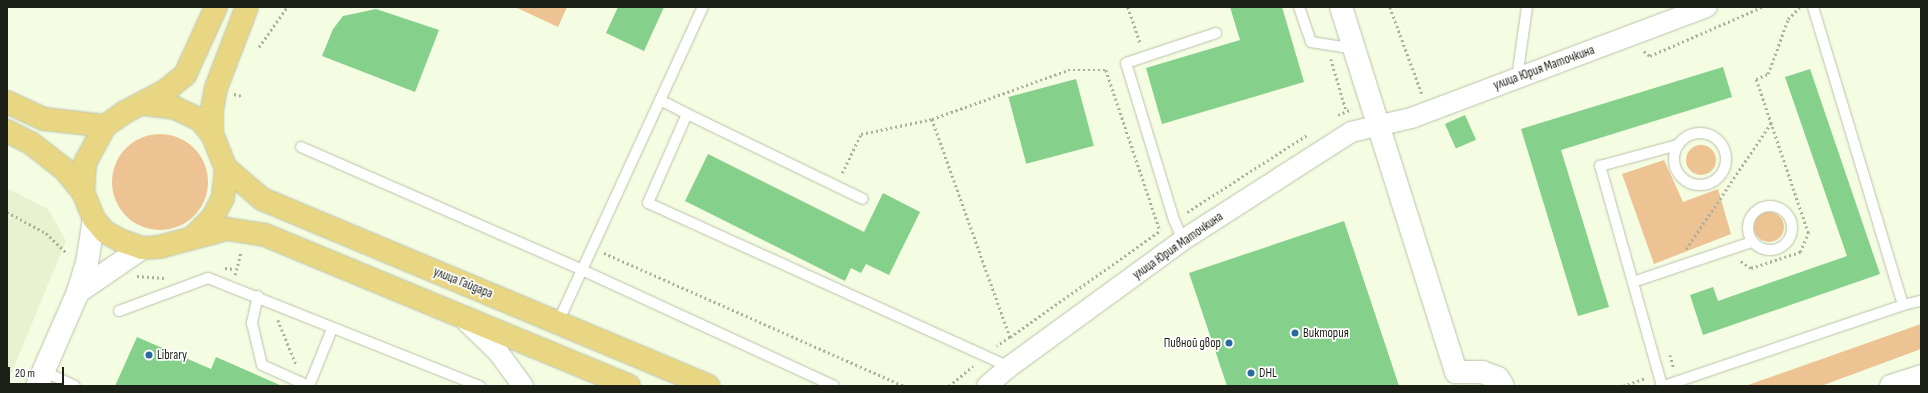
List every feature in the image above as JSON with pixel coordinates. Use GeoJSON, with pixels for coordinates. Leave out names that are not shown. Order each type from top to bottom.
{"type":"FeatureCollection","features":[{"type":"Feature","properties":{"kind":"main road"},"geometry":{"type":"LineString","coordinates":[[144,104],[184,75],[216,7]]}},
{"type":"Feature","properties":{"kind":"main road"},"geometry":{"type":"LineString","coordinates":[[212,134],[212,110],[216,88],[246,7]]}},
{"type":"Feature","properties":{"kind":"main road"},"geometry":{"type":"LineString","coordinates":[[7,102],[44,119],[105,126]]}},
{"type":"Feature","properties":{"kind":"main road","name":"улица Гайдара"},"geometry":{"type":"LineString","coordinates":[[83,192],[85,163],[105,126],[125,112],[144,104],[175,108],[199,119],[212,134],[226,168],[262,199],[294,214],[558,322],[708,386]]}},
{"type":"Feature","properties":{"kind":"main road","name":"улица Гайдара"},"geometry":{"type":"LineString","coordinates":[[7,131],[32,144],[63,168],[83,192],[94,219],[105,232],[142,248],[159,247],[194,236],[227,229],[265,235],[460,314],[629,386]]}},
{"type":"Feature","properties":{"kind":"main road","name":"улица Гайдара"},"geometry":{"type":"LineString","coordinates":[[194,236],[213,217],[223,197],[226,168]]}},
{"type":"Feature","properties":{"kind":"street"},"geometry":{"type":"LineString","coordinates":[[1341,7],[1381,126],[1456,372],[1482,372],[1498,378],[1503,386]]}},
{"type":"Feature","properties":{"kind":"street","name":"улица Юрия Маточкина"},"geometry":{"type":"LineString","coordinates":[[987,386],[1009,367],[1183,240],[1351,132],[1381,126],[1516,78],[1707,7]]}},
{"type":"Feature","properties":{"kind":"street"},"geometry":{"type":"LineString","coordinates":[[40,378],[78,292],[87,263],[94,219]]}},
{"type":"Feature","properties":{"kind":"street"},"geometry":{"type":"LineString","coordinates":[[78,292],[105,271],[142,248]]}},
{"type":"Feature","properties":{"kind":"street"},"geometry":{"type":"LineString","coordinates":[[460,314],[498,352],[522,386]]}},
{"type":"Feature","properties":{"kind":"street"},"geometry":{"type":"LineString","coordinates":[[1891,386],[1921,376]]}},
{"type":"Feature","properties":{"kind":"lane"},"geometry":{"type":"LineString","coordinates":[[558,322],[703,7]]}},
{"type":"Feature","properties":{"kind":"lane"},"geometry":{"type":"LineString","coordinates":[[1299,7],[1311,42],[1355,49]]}},
{"type":"Feature","properties":{"kind":"lane"},"geometry":{"type":"LineString","coordinates":[[1516,78],[1527,7]]}},
{"type":"Feature","properties":{"kind":"lane"},"geometry":{"type":"LineString","coordinates":[[1813,7],[1904,305]]}},
{"type":"Feature","properties":{"kind":"lane"},"geometry":{"type":"LineString","coordinates":[[1183,240],[1126,69],[1126,63],[1216,33]]}},
{"type":"Feature","properties":{"kind":"lane"},"geometry":{"type":"LineString","coordinates":[[660,100],[863,199]]}},
{"type":"Feature","properties":{"kind":"lane"},"geometry":{"type":"LineString","coordinates":[[687,114],[648,203],[1009,367]]}},
{"type":"Feature","properties":{"kind":"lane"},"geometry":{"type":"LineString","coordinates":[[1678,144],[1674,152],[1676,169],[1687,182],[1704,185],[1715,180],[1723,170],[1726,153],[1713,136],[1692,134],[1678,144],[1600,166],[1663,386],[1904,305],[1921,301]]}},
{"type":"Feature","properties":{"kind":"lane"},"geometry":{"type":"LineString","coordinates":[[301,147],[582,270],[834,386]]}},
{"type":"Feature","properties":{"kind":"lane"},"geometry":{"type":"LineString","coordinates":[[1771,206],[1785,211],[1792,224],[1789,238],[1785,244],[1772,250],[1758,247],[1752,242],[1747,228],[1757,209],[1771,206]]}},
{"type":"Feature","properties":{"kind":"lane"},"geometry":{"type":"LineString","coordinates":[[1633,282],[1752,242]]}},
{"type":"Feature","properties":{"kind":"lane"},"geometry":{"type":"LineString","coordinates":[[120,311],[208,278],[258,296],[332,329],[480,386]]}},
{"type":"Feature","properties":{"kind":"lane"},"geometry":{"type":"LineString","coordinates":[[258,296],[252,323],[262,365],[306,385],[332,329]]}},
{"type":"Feature","properties":{"kind":"lane"},"geometry":{"type":"LineString","coordinates":[[40,378],[75,386]]}},
{"type":"Feature","properties":{"kind":"path"},"geometry":{"type":"LineString","coordinates":[[259,47],[287,7]]}},
{"type":"Feature","properties":{"kind":"path"},"geometry":{"type":"LineString","coordinates":[[1128,7],[1144,57]]}},
{"type":"Feature","properties":{"kind":"path"},"geometry":{"type":"LineString","coordinates":[[1390,7],[1424,101]]}},
{"type":"Feature","properties":{"kind":"path"},"geometry":{"type":"LineString","coordinates":[[1739,258],[1752,268],[1800,252],[1808,233],[1756,79],[1768,74],[1788,19],[1800,7]]}},
{"type":"Feature","properties":{"kind":"path"},"geometry":{"type":"LineString","coordinates":[[1327,45],[1351,132]]}},
{"type":"Feature","properties":{"kind":"path"},"geometry":{"type":"LineString","coordinates":[[835,186],[861,134],[932,118],[1068,70],[1106,70],[1160,230]]}},
{"type":"Feature","properties":{"kind":"path"},"geometry":{"type":"LineString","coordinates":[[932,118],[1010,337],[984,356],[949,386]]}},
{"type":"Feature","properties":{"kind":"path"},"geometry":{"type":"LineString","coordinates":[[1672,269],[1771,122]]}},
{"type":"Feature","properties":{"kind":"path"},"geometry":{"type":"LineString","coordinates":[[7,212],[46,233],[69,255]]}},
{"type":"Feature","properties":{"kind":"path"},"geometry":{"type":"LineString","coordinates":[[222,268],[234,269],[242,248]]}},
{"type":"Feature","properties":{"kind":"path"},"geometry":{"type":"LineString","coordinates":[[592,248],[904,386]]}},
{"type":"Feature","properties":{"kind":"path"},"geometry":{"type":"LineString","coordinates":[[105,271],[118,280],[173,276]]}},
{"type":"Feature","properties":{"kind":"path"},"geometry":{"type":"LineString","coordinates":[[275,304],[306,385]]}},
{"type":"Feature","properties":{"kind":"path"},"geometry":{"type":"LineString","coordinates":[[1669,353],[1674,368]]}},
{"type":"Feature","properties":{"kind":"path"},"geometry":{"type":"LineString","coordinates":[[1623,386],[1650,376]]}},
{"type":"Feature","properties":{"kind":"shaded area"},"geometry":{"type":"Polygon","coordinates":[[[515,7],[567,7],[558,27],[515,7]]]}},
{"type":"Feature","properties":{"kind":"shaded area"},"geometry":{"type":"Polygon","coordinates":[[[160,134],[178,138],[187,142],[194,148],[200,155],[204,164],[208,182],[204,200],[200,209],[194,216],[187,222],[178,226],[160,230],[142,226],[133,222],[126,216],[120,209],[116,200],[112,182],[116,164],[120,155],[126,148],[133,142],[142,138],[160,134]]]}},
{"type":"Feature","properties":{"kind":"shaded area"},"geometry":{"type":"Polygon","coordinates":[[[1701,145],[1711,150],[1716,160],[1711,170],[1701,175],[1691,170],[1686,160],[1691,150],[1701,145]]]}},
{"type":"Feature","properties":{"kind":"shaded area"},"geometry":{"type":"Polygon","coordinates":[[[1664,160],[1683,202],[1718,189],[1731,234],[1654,264],[1622,174],[1664,160]]]}},
{"type":"Feature","properties":{"kind":"shaded area"},"geometry":{"type":"Polygon","coordinates":[[[7,188],[48,209],[66,241],[7,384],[7,188]]]}},
{"type":"Feature","properties":{"kind":"shaded area"},"geometry":{"type":"Polygon","coordinates":[[[1769,212],[1779,217],[1784,227],[1779,237],[1769,242],[1759,237],[1754,227],[1759,217],[1769,212]]]}},
{"type":"Feature","properties":{"kind":"shaded area"},"geometry":{"type":"Polygon","coordinates":[[[1921,324],[1921,349],[1821,386],[1745,386],[1921,324]]]}},
{"type":"Feature","properties":{"kind":"building"},"geometry":{"type":"Polygon","coordinates":[[[618,7],[664,7],[644,51],[606,33],[618,7]]]}},
{"type":"Feature","properties":{"kind":"building"},"geometry":{"type":"Polygon","coordinates":[[[1230,7],[1282,7],[1304,82],[1162,124],[1146,68],[1240,40],[1230,7]]]}},
{"type":"Feature","properties":{"kind":"building"},"geometry":{"type":"Polygon","coordinates":[[[376,9],[439,30],[415,92],[322,56],[333,29],[343,16],[376,9]]]}},
{"type":"Feature","properties":{"kind":"building"},"geometry":{"type":"Polygon","coordinates":[[[1723,67],[1732,97],[1561,150],[1609,307],[1578,316],[1521,129],[1723,67]]]}},
{"type":"Feature","properties":{"kind":"building"},"geometry":{"type":"Polygon","coordinates":[[[1810,69],[1880,274],[1703,335],[1690,295],[1713,287],[1718,301],[1847,256],[1785,77],[1810,69]]]}},
{"type":"Feature","properties":{"kind":"building"},"geometry":{"type":"Polygon","coordinates":[[[1076,79],[1094,146],[1026,164],[1008,97],[1076,79]]]}},
{"type":"Feature","properties":{"kind":"building"},"geometry":{"type":"Polygon","coordinates":[[[1465,115],[1476,140],[1456,149],[1445,124],[1465,115]]]}},
{"type":"Feature","properties":{"kind":"building"},"geometry":{"type":"Polygon","coordinates":[[[708,154],[864,232],[883,193],[920,212],[889,275],[866,264],[861,273],[851,268],[845,281],[685,201],[708,154]]]}},
{"type":"Feature","properties":{"kind":"building","name":"Виктория"},"geometry":{"type":"Polygon","coordinates":[[[1344,221],[1399,386],[1227,386],[1189,273],[1344,221]]]}},
{"type":"Feature","properties":{"kind":"building"},"geometry":{"type":"Polygon","coordinates":[[[137,337],[211,369],[216,357],[282,386],[115,386],[137,337]]]}},
{"type":"Feature","properties":{"kind":"place","name":"Виктория"},"geometry":{"type":"Point","coordinates":[1295,333]}},
{"type":"Feature","properties":{"kind":"place","name":"Пивной двор"},"geometry":{"type":"Point","coordinates":[1229,343]}},
{"type":"Feature","properties":{"kind":"place","name":"Library"},"geometry":{"type":"Point","coordinates":[149,355]}},
{"type":"Feature","properties":{"kind":"place","name":"DHL"},"geometry":{"type":"Point","coordinates":[1251,373]}}]}
